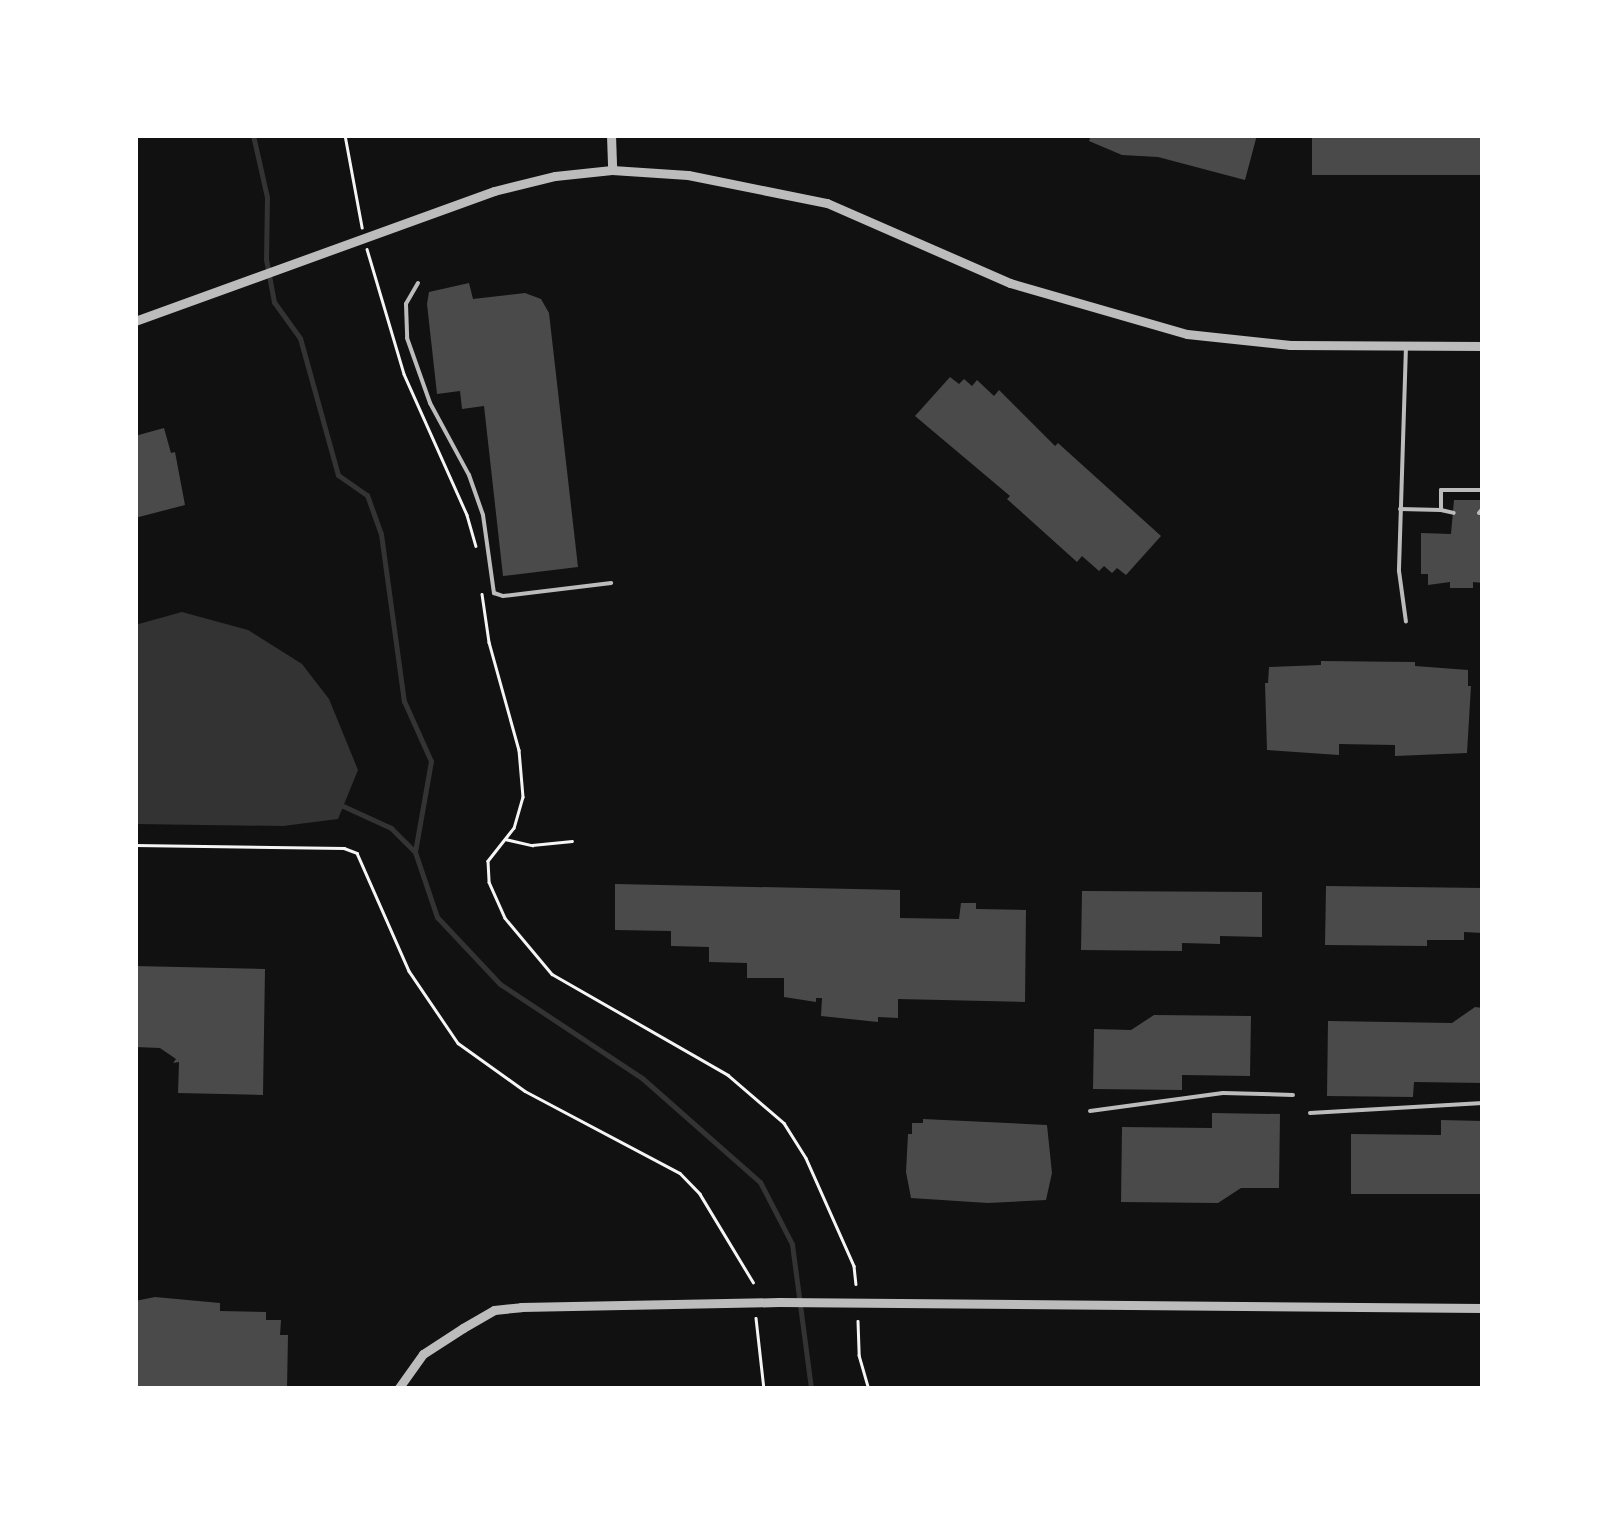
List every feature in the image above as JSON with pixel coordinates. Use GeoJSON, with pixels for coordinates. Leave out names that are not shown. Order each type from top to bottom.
{"type":"FeatureCollection","features":[{"type":"Feature","properties":{"kind":"street"},"geometry":{"type":"LineString","coordinates":[[610,135],[612,170]]}},
{"type":"Feature","properties":{"kind":"street"},"geometry":{"type":"LineString","coordinates":[[135,321],[222,286],[494,192],[555,176],[612,170],[688,176],[827,203],[1010,283],[1172,331],[1290,344],[1483,346]]}},
{"type":"Feature","properties":{"kind":"street"},"geometry":{"type":"LineString","coordinates":[[398,1389],[423,1354],[462,1328],[494,1310],[521,1307],[834,1302],[1483,1308]]}},
{"type":"Feature","properties":{"kind":"lane"},"geometry":{"type":"LineString","coordinates":[[418,283],[406,304],[408,338],[430,403],[459,451],[474,488],[483,515],[494,592],[503,596],[612,584]]}},
{"type":"Feature","properties":{"kind":"lane"},"geometry":{"type":"LineString","coordinates":[[1406,346],[1400,509],[1406,622]]}},
{"type":"Feature","properties":{"kind":"lane"},"geometry":{"type":"LineString","coordinates":[[1441,510],[1441,490],[1483,490]]}},
{"type":"Feature","properties":{"kind":"lane"},"geometry":{"type":"LineString","coordinates":[[1400,509],[1454,513]]}},
{"type":"Feature","properties":{"kind":"lane"},"geometry":{"type":"LineString","coordinates":[[1090,1111],[1222,1093],[1293,1095]]}},
{"type":"Feature","properties":{"kind":"lane"},"geometry":{"type":"LineString","coordinates":[[1310,1113],[1483,1104]]}},
{"type":"Feature","properties":{"kind":"path"},"geometry":{"type":"LineString","coordinates":[[344,135],[364,236],[404,374],[467,514],[476,549]]}},
{"type":"Feature","properties":{"kind":"path"},"geometry":{"type":"LineString","coordinates":[[481,586],[488,642],[518,750],[523,797],[514,828],[488,861],[489,882],[505,918],[532,955],[552,974],[728,1076],[784,1123],[822,1194],[854,1266],[856,1284]]}},
{"type":"Feature","properties":{"kind":"path"},"geometry":{"type":"LineString","coordinates":[[504,838],[532,845],[572,841]]}},
{"type":"Feature","properties":{"kind":"path"},"geometry":{"type":"LineString","coordinates":[[135,845],[344,848],[357,853],[409,972],[458,1042],[525,1091],[680,1174],[700,1194],[753,1282]]}},
{"type":"Feature","properties":{"kind":"path"},"geometry":{"type":"LineString","coordinates":[[756,1318],[764,1389]]}},
{"type":"Feature","properties":{"kind":"path"},"geometry":{"type":"LineString","coordinates":[[858,1321],[859,1355],[868,1389]]}},
{"type":"Feature","properties":{"kind":"shaded area"},"geometry":{"type":"Polygon","coordinates":[[[182,612],[248,630],[302,664],[329,699],[358,770],[338,819],[283,826],[135,824],[135,625],[182,612]]]}},
{"type":"Feature","properties":{"kind":"building"},"geometry":{"type":"Polygon","coordinates":[[[1091,135],[1257,135],[1245,180],[1158,157],[1122,155],[1089,141],[1091,135]]]}},
{"type":"Feature","properties":{"kind":"building"},"geometry":{"type":"Polygon","coordinates":[[[1312,135],[1483,135],[1483,175],[1312,175],[1312,135]]]}},
{"type":"Feature","properties":{"kind":"building"},"geometry":{"type":"Polygon","coordinates":[[[469,283],[473,299],[525,293],[541,299],[549,313],[578,567],[503,576],[484,406],[462,409],[460,391],[437,394],[429,292],[469,283]]]}},
{"type":"Feature","properties":{"kind":"building"},"geometry":{"type":"Polygon","coordinates":[[[950,377],[959,384],[964,379],[972,386],[977,380],[994,396],[999,390],[1055,446],[1058,443],[1161,536],[1126,575],[1117,568],[1112,573],[1104,566],[1099,571],[1082,556],[1077,562],[1007,499],[1010,496],[915,416],[950,377]]]}},
{"type":"Feature","properties":{"kind":"building"},"geometry":{"type":"Polygon","coordinates":[[[164,428],[171,453],[175,452],[185,505],[135,518],[135,436],[164,428]]]}},
{"type":"Feature","properties":{"kind":"building"},"geometry":{"type":"Polygon","coordinates":[[[1454,500],[1480,500],[1483,583],[1473,582],[1473,588],[1450,588],[1450,582],[1428,585],[1428,574],[1421,574],[1421,533],[1451,534],[1454,500]]]}},
{"type":"Feature","properties":{"kind":"building"},"geometry":{"type":"Polygon","coordinates":[[[1321,661],[1415,662],[1415,666],[1468,670],[1471,686],[1467,753],[1395,756],[1395,745],[1339,744],[1339,755],[1267,750],[1265,683],[1269,667],[1321,665],[1321,661]]]}},
{"type":"Feature","properties":{"kind":"building"},"geometry":{"type":"Polygon","coordinates":[[[615,884],[900,890],[900,918],[959,919],[961,903],[976,903],[976,909],[1026,910],[1025,1002],[898,999],[898,1018],[878,1017],[878,1022],[821,1016],[822,998],[816,998],[816,1002],[784,997],[784,978],[747,978],[747,963],[709,962],[709,947],[671,946],[671,931],[615,930],[615,884]]]}},
{"type":"Feature","properties":{"kind":"building"},"geometry":{"type":"Polygon","coordinates":[[[1326,886],[1483,888],[1483,933],[1464,932],[1464,940],[1427,940],[1427,946],[1325,945],[1326,886]]]}},
{"type":"Feature","properties":{"kind":"building"},"geometry":{"type":"Polygon","coordinates":[[[1082,891],[1262,892],[1262,937],[1220,936],[1220,944],[1182,943],[1182,951],[1081,950],[1082,891]]]}},
{"type":"Feature","properties":{"kind":"building"},"geometry":{"type":"Polygon","coordinates":[[[135,966],[265,969],[263,1095],[178,1093],[179,1062],[173,1063],[176,1059],[160,1048],[135,1047],[135,966]]]}},
{"type":"Feature","properties":{"kind":"building"},"geometry":{"type":"Polygon","coordinates":[[[1475,1007],[1483,1008],[1483,1083],[1414,1082],[1413,1097],[1327,1096],[1328,1021],[1452,1023],[1475,1007]]]}},
{"type":"Feature","properties":{"kind":"building"},"geometry":{"type":"Polygon","coordinates":[[[1154,1015],[1251,1016],[1250,1076],[1182,1075],[1182,1090],[1093,1089],[1094,1029],[1131,1030],[1154,1015]]]}},
{"type":"Feature","properties":{"kind":"building"},"geometry":{"type":"Polygon","coordinates":[[[1212,1113],[1280,1114],[1279,1188],[1241,1188],[1218,1203],[1121,1202],[1122,1127],[1212,1128],[1212,1113]]]}},
{"type":"Feature","properties":{"kind":"building"},"geometry":{"type":"Polygon","coordinates":[[[923,1119],[1047,1125],[1052,1173],[1046,1200],[988,1203],[911,1198],[906,1172],[908,1134],[912,1134],[912,1123],[923,1123],[923,1119]]]}},
{"type":"Feature","properties":{"kind":"building"},"geometry":{"type":"Polygon","coordinates":[[[1441,1120],[1483,1121],[1483,1194],[1351,1194],[1351,1134],[1441,1135],[1441,1120]]]}},
{"type":"Feature","properties":{"kind":"building"},"geometry":{"type":"Polygon","coordinates":[[[155,1297],[220,1303],[220,1311],[266,1312],[266,1320],[281,1320],[280,1335],[288,1335],[287,1389],[135,1386],[135,1301],[155,1297]]]}},
{"type":"Feature","properties":{"kind":"waterway"},"geometry":{"type":"LineString","coordinates":[[253,135],[267,197],[266,259],[274,302],[300,338],[338,475],[367,495],[381,534],[404,701],[431,761],[415,852],[437,917],[500,984],[642,1078],[760,1182],[792,1244],[811,1389]]}},
{"type":"Feature","properties":{"kind":"waterway"},"geometry":{"type":"LineString","coordinates":[[343,806],[391,828],[415,852]]}}]}
